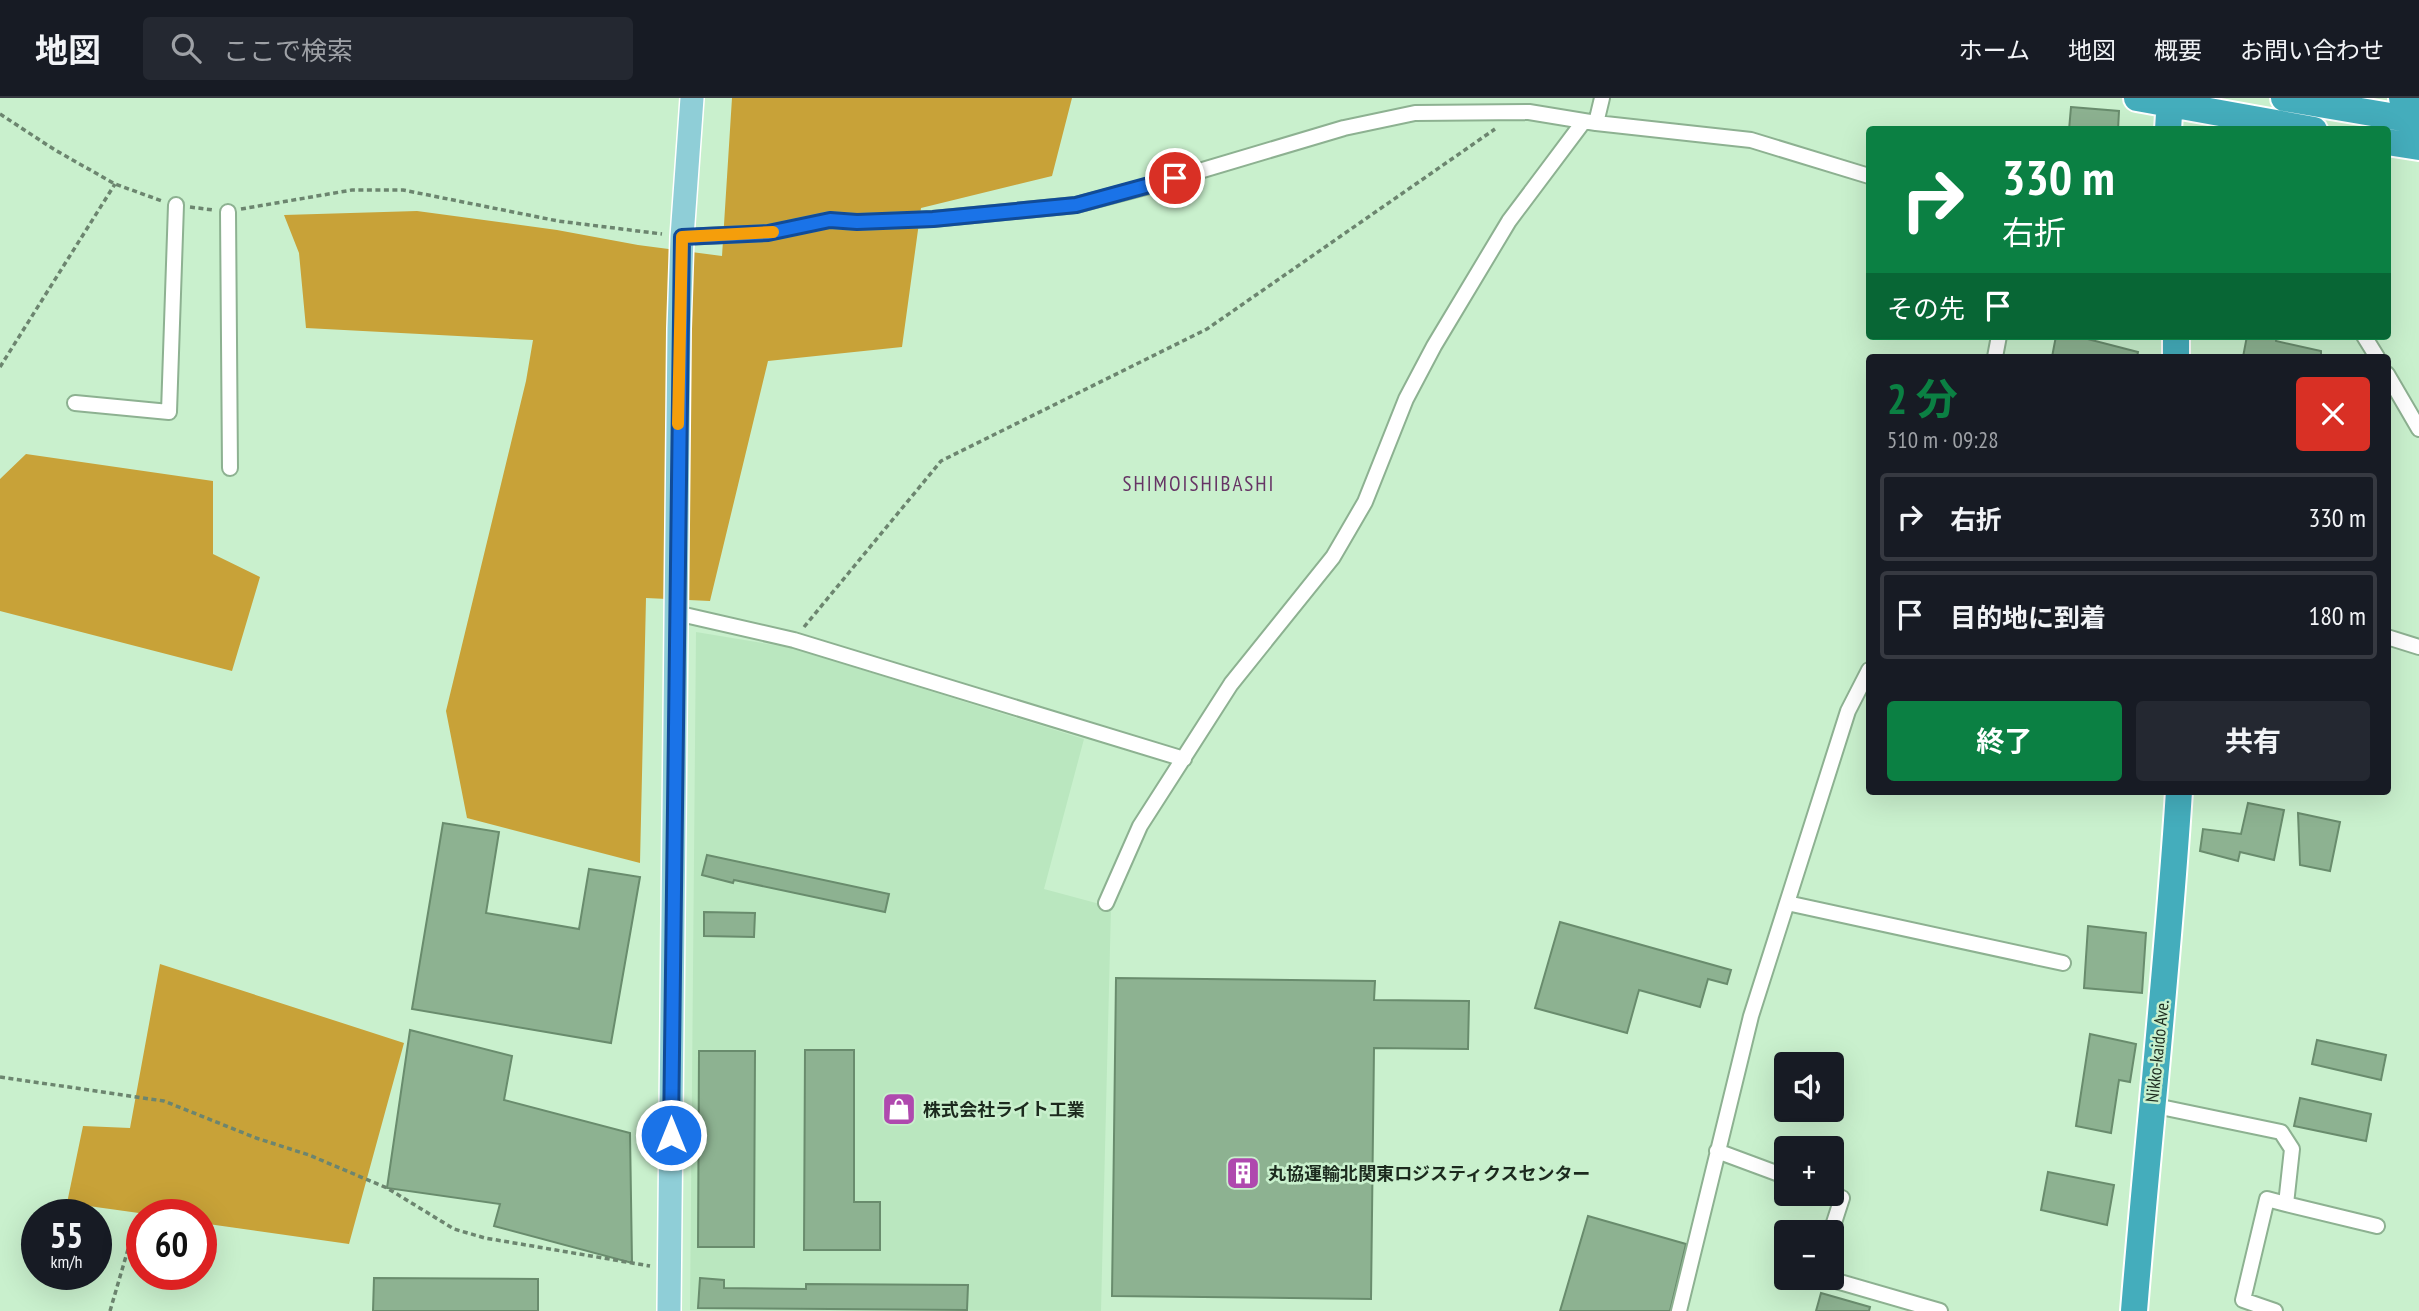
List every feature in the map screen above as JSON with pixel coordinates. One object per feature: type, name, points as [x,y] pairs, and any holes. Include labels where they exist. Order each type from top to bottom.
[{"type":"highway","points":[[2137,98],[2169,110],[2285,126]]},
{"type":"highway","points":[[2284,98],[2419,121]]},
{"type":"highway","points":[[2402,98],[2419,101]]},
{"type":"highway","name":"Nikko-kaido Ave.","points":[[2134,1311],[2151,1105],[2171,915],[2179,795]]},
{"type":"main road","points":[[669,1311],[682,237],[692,98]]},
{"type":"street","points":[[1106,903],[1140,826],[1231,684],[1333,558],[1365,502],[1406,399],[1434,346],[1509,221],[1590,122],[1602,98]]},
{"type":"street","points":[[682,237],[768,233],[830,220],[857,222],[933,219],[1076,205],[1344,128],[1415,113],[1519,112],[1751,140],[1866,175]]},
{"type":"street","points":[[75,403],[169,412],[176,205]]},
{"type":"street","points":[[228,212],[230,468]]},
{"type":"street","points":[[2391,381],[2419,429]]},
{"type":"street","points":[[676,613],[794,640],[1184,759]]},
{"type":"street","points":[[2391,639],[2419,647]]},
{"type":"street","points":[[1679,1311],[1751,1016],[1848,711],[1866,679]]},
{"type":"street","points":[[1787,903],[2063,963]]},
{"type":"street","points":[[2151,1105],[2281,1132],[2292,1149],[2286,1204]]},
{"type":"street","points":[[1717,1151],[1774,1172]]},
{"type":"street","points":[[2275,1311],[2243,1300],[2267,1199],[2377,1226]]},
{"type":"street","points":[[1844,1283],[1940,1311]]},
{"type":"path","points":[[794,640],[942,461],[1207,330],[1519,112]]},
{"type":"path","points":[[0,114],[55,150],[115,184],[176,205],[228,212],[352,190],[403,190],[558,221],[682,237]]},
{"type":"path","points":[[0,367],[115,184]]},
{"type":"path","points":[[0,1077],[164,1101],[256,1138],[309,1155],[387,1188],[454,1229],[485,1238],[670,1269]]},
{"type":"path","points":[[110,1311],[126,1256]]},
{"type":"shaded area","points":[[732,98],[1072,98],[1052,176],[921,208],[902,347],[768,361],[710,601],[646,598],[640,863],[467,818],[446,711],[526,381],[533,340],[306,328],[299,253],[284,215],[417,211],[722,256]]},
{"type":"shaded area","points":[[26,454],[213,481],[213,554],[260,577],[232,671],[0,611],[0,479]]},
{"type":"shaded area","name":"株式会社ライト工業","points":[[696,632],[792,648],[1084,739],[1044,889],[1111,907],[1101,1311],[690,1310]]},
{"type":"shaded area","points":[[160,964],[404,1043],[349,1244],[217,1225],[217,1199],[126,1199],[126,1211],[112,1209],[112,1199],[68,1199],[83,1126],[130,1128]]},
{"type":"building","points":[[2071,107],[2119,111],[2118,126],[2069,126]]},
{"type":"building","points":[[2055,340],[2092,340],[2138,352],[2138,354],[2053,354]]},
{"type":"building","points":[[2246,340],[2276,340],[2321,351],[2321,354],[2244,354]]},
{"type":"building","points":[[2248,803],[2284,810],[2274,860],[2240,852],[2238,861],[2200,851],[2203,829],[2241,834]]},
{"type":"building","points":[[2298,813],[2340,822],[2330,871],[2300,865]]},
{"type":"building","points":[[443,823],[499,832],[486,913],[579,929],[589,869],[640,877],[611,1043],[412,1009]]},
{"type":"building","points":[[707,855],[889,894],[885,912],[702,875]]},
{"type":"building","points":[[704,912],[755,913],[754,937],[704,936]]},
{"type":"building","points":[[1560,922],[1731,970],[1727,984],[1708,979],[1700,1007],[1639,990],[1627,1033],[1535,1008]]},
{"type":"building","points":[[2088,926],[2146,933],[2142,993],[2084,988]]},
{"type":"building","name":"丸協運輸北関東ロジスティクスセンター","points":[[1116,978],[1375,981],[1374,1000],[1469,1001],[1468,1049],[1374,1048],[1371,1299],[1112,1296]]},
{"type":"building","points":[[410,1030],[512,1056],[504,1100],[630,1133],[632,1263],[494,1226],[500,1204],[387,1188]]},
{"type":"building","points":[[2090,1034],[2136,1044],[2130,1082],[2119,1080],[2111,1133],[2076,1126]]},
{"type":"building","points":[[2317,1040],[2386,1055],[2381,1080],[2312,1064]]},
{"type":"building","points":[[805,1050],[854,1050],[854,1202],[880,1202],[880,1250],[804,1250]]},
{"type":"building","points":[[699,1051],[755,1051],[754,1247],[698,1247]]},
{"type":"building","points":[[2300,1098],[2371,1114],[2366,1141],[2294,1126]]},
{"type":"building","points":[[2048,1172],[2114,1185],[2107,1225],[2041,1210]]},
{"type":"building","points":[[1588,1216],[1686,1244],[1670,1311],[1560,1311]]},
{"type":"building","points":[[374,1278],[538,1279],[538,1311],[373,1311]]},
{"type":"building","points":[[700,1278],[724,1280],[724,1288],[806,1289],[806,1284],[968,1285],[967,1310],[698,1308]]},
{"type":"building","points":[[1821,1293],[1870,1307],[1869,1311],[1816,1311]]},
{"type":"slow traffic","points":[[678,424],[682,237],[773,232]]},
{"type":"place","name":"株式会社ライト工業","points":[[899,1109]]},
{"type":"place","name":"丸協運輸北関東ロジスティクスセンター","points":[[1243,1173]]},
{"type":"district","name":"SHIMOISHIBASHI","points":[[1199,483]]},
{"type":"route","points":[[671,1135],[682,237],[768,233],[830,220],[857,222],[933,219],[1076,205],[1175,178]]}]
